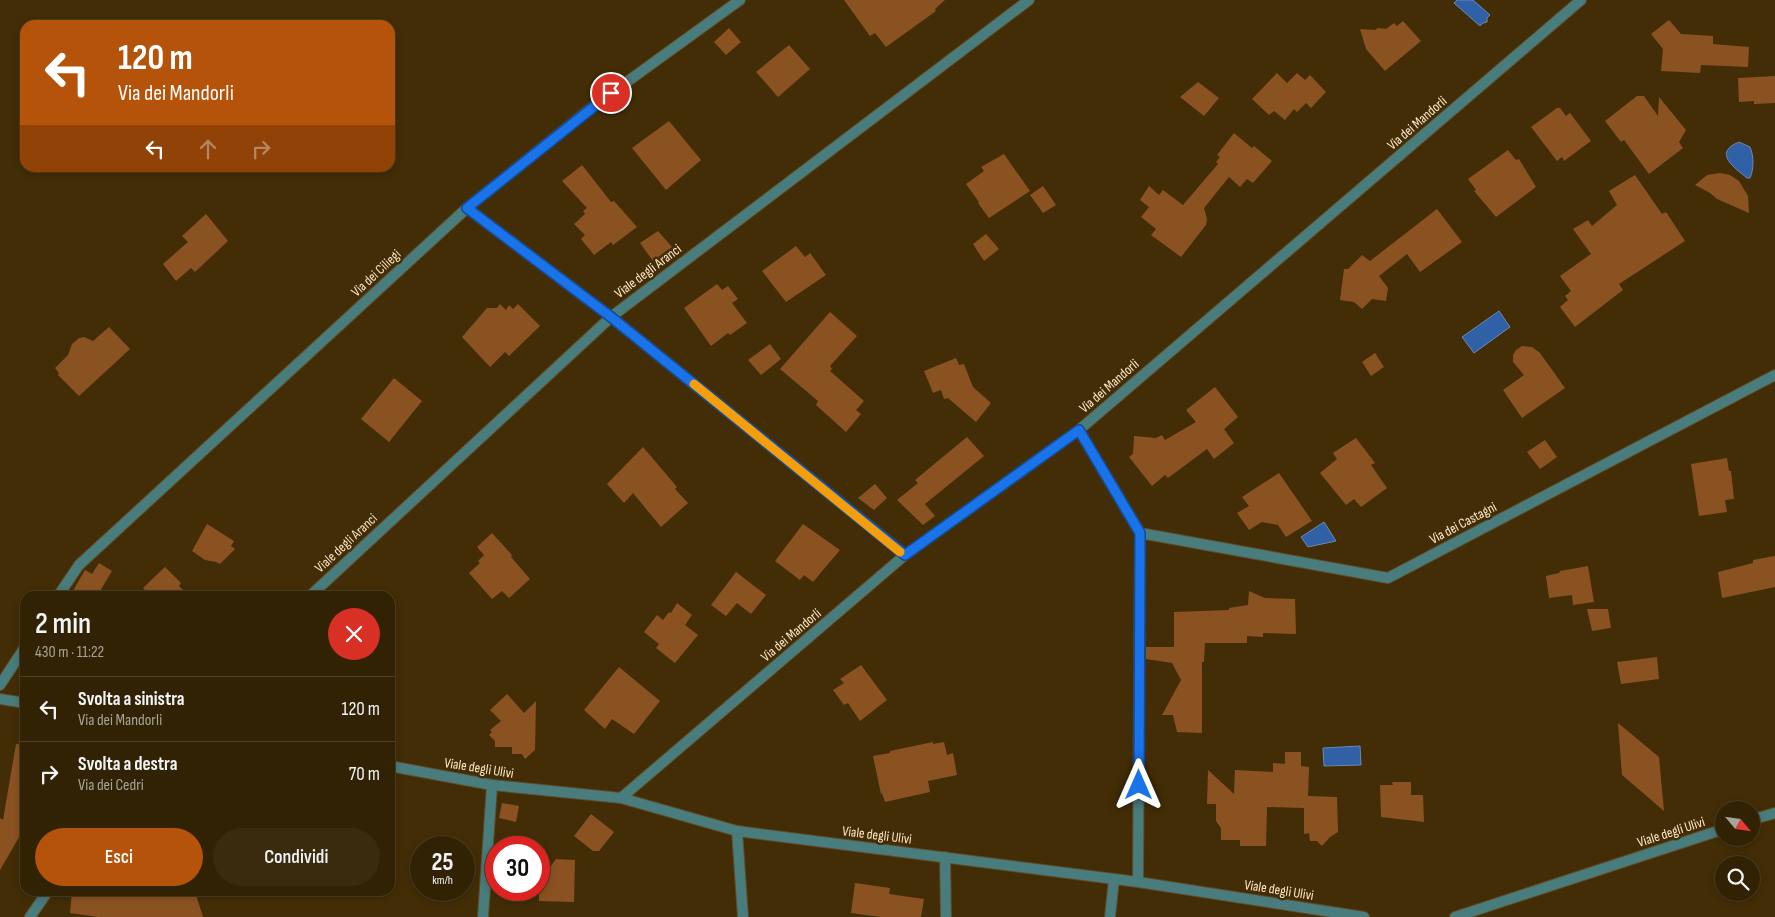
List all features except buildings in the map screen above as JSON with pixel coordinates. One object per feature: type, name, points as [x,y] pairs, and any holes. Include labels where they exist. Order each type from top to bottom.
[{"type":"street","name":"Via dei Ciliegi","points":[[61,591],[79,565],[467,208],[595,105],[740,0]]},
{"type":"street","name":"Viale degli Aranci","points":[[315,591],[611,317],[1029,0]]},
{"type":"street","name":"Via dei Mandorli","points":[[621,798],[905,555],[1079,430],[1581,0]]},
{"type":"street","points":[[467,208],[611,317],[905,555]]},
{"type":"street","name":"Via dei Castagni","points":[[1140,533],[1388,578],[1775,375]]},
{"type":"street","points":[[1079,430],[1140,533],[1138,882]]},
{"type":"street","points":[[0,685],[20,655]]},
{"type":"street","points":[[0,699],[20,701]]},
{"type":"street","name":"Viale degli Ulivi","points":[[395,767],[492,785],[621,798],[737,831],[1138,882],[1364,917]]},
{"type":"street","points":[[483,917],[492,785]]},
{"type":"street","points":[[1760,817],[1775,813]]},
{"type":"street","points":[[737,831],[743,917]]},
{"type":"street","name":"Viale degli Ulivi","points":[[1455,917],[1715,832]]},
{"type":"street","points":[[946,857],[946,917]]},
{"type":"street","points":[[1110,917],[1114,879]]},
{"type":"street","points":[[30,917],[45,896]]},
{"type":"water","points":[[1457,0],[1473,0],[1490,15],[1487,18],[1487,22],[1480,26],[1454,3]]},
{"type":"water","points":[[1739,142],[1750,147],[1753,167],[1750,178],[1747,178],[1728,160],[1727,151],[1731,146]]},
{"type":"water","points":[[1499,311],[1510,327],[1474,353],[1462,337]]},
{"type":"water","points":[[1324,522],[1336,541],[1308,547],[1301,537]]},
{"type":"water","points":[[1360,746],[1361,765],[1324,766],[1323,748]]},
{"type":"slow traffic","points":[[694,384],[900,552]]},
{"type":"route","points":[[611,93],[467,208],[611,317],[905,555],[1079,430],[1140,533],[1139,785]]}]
